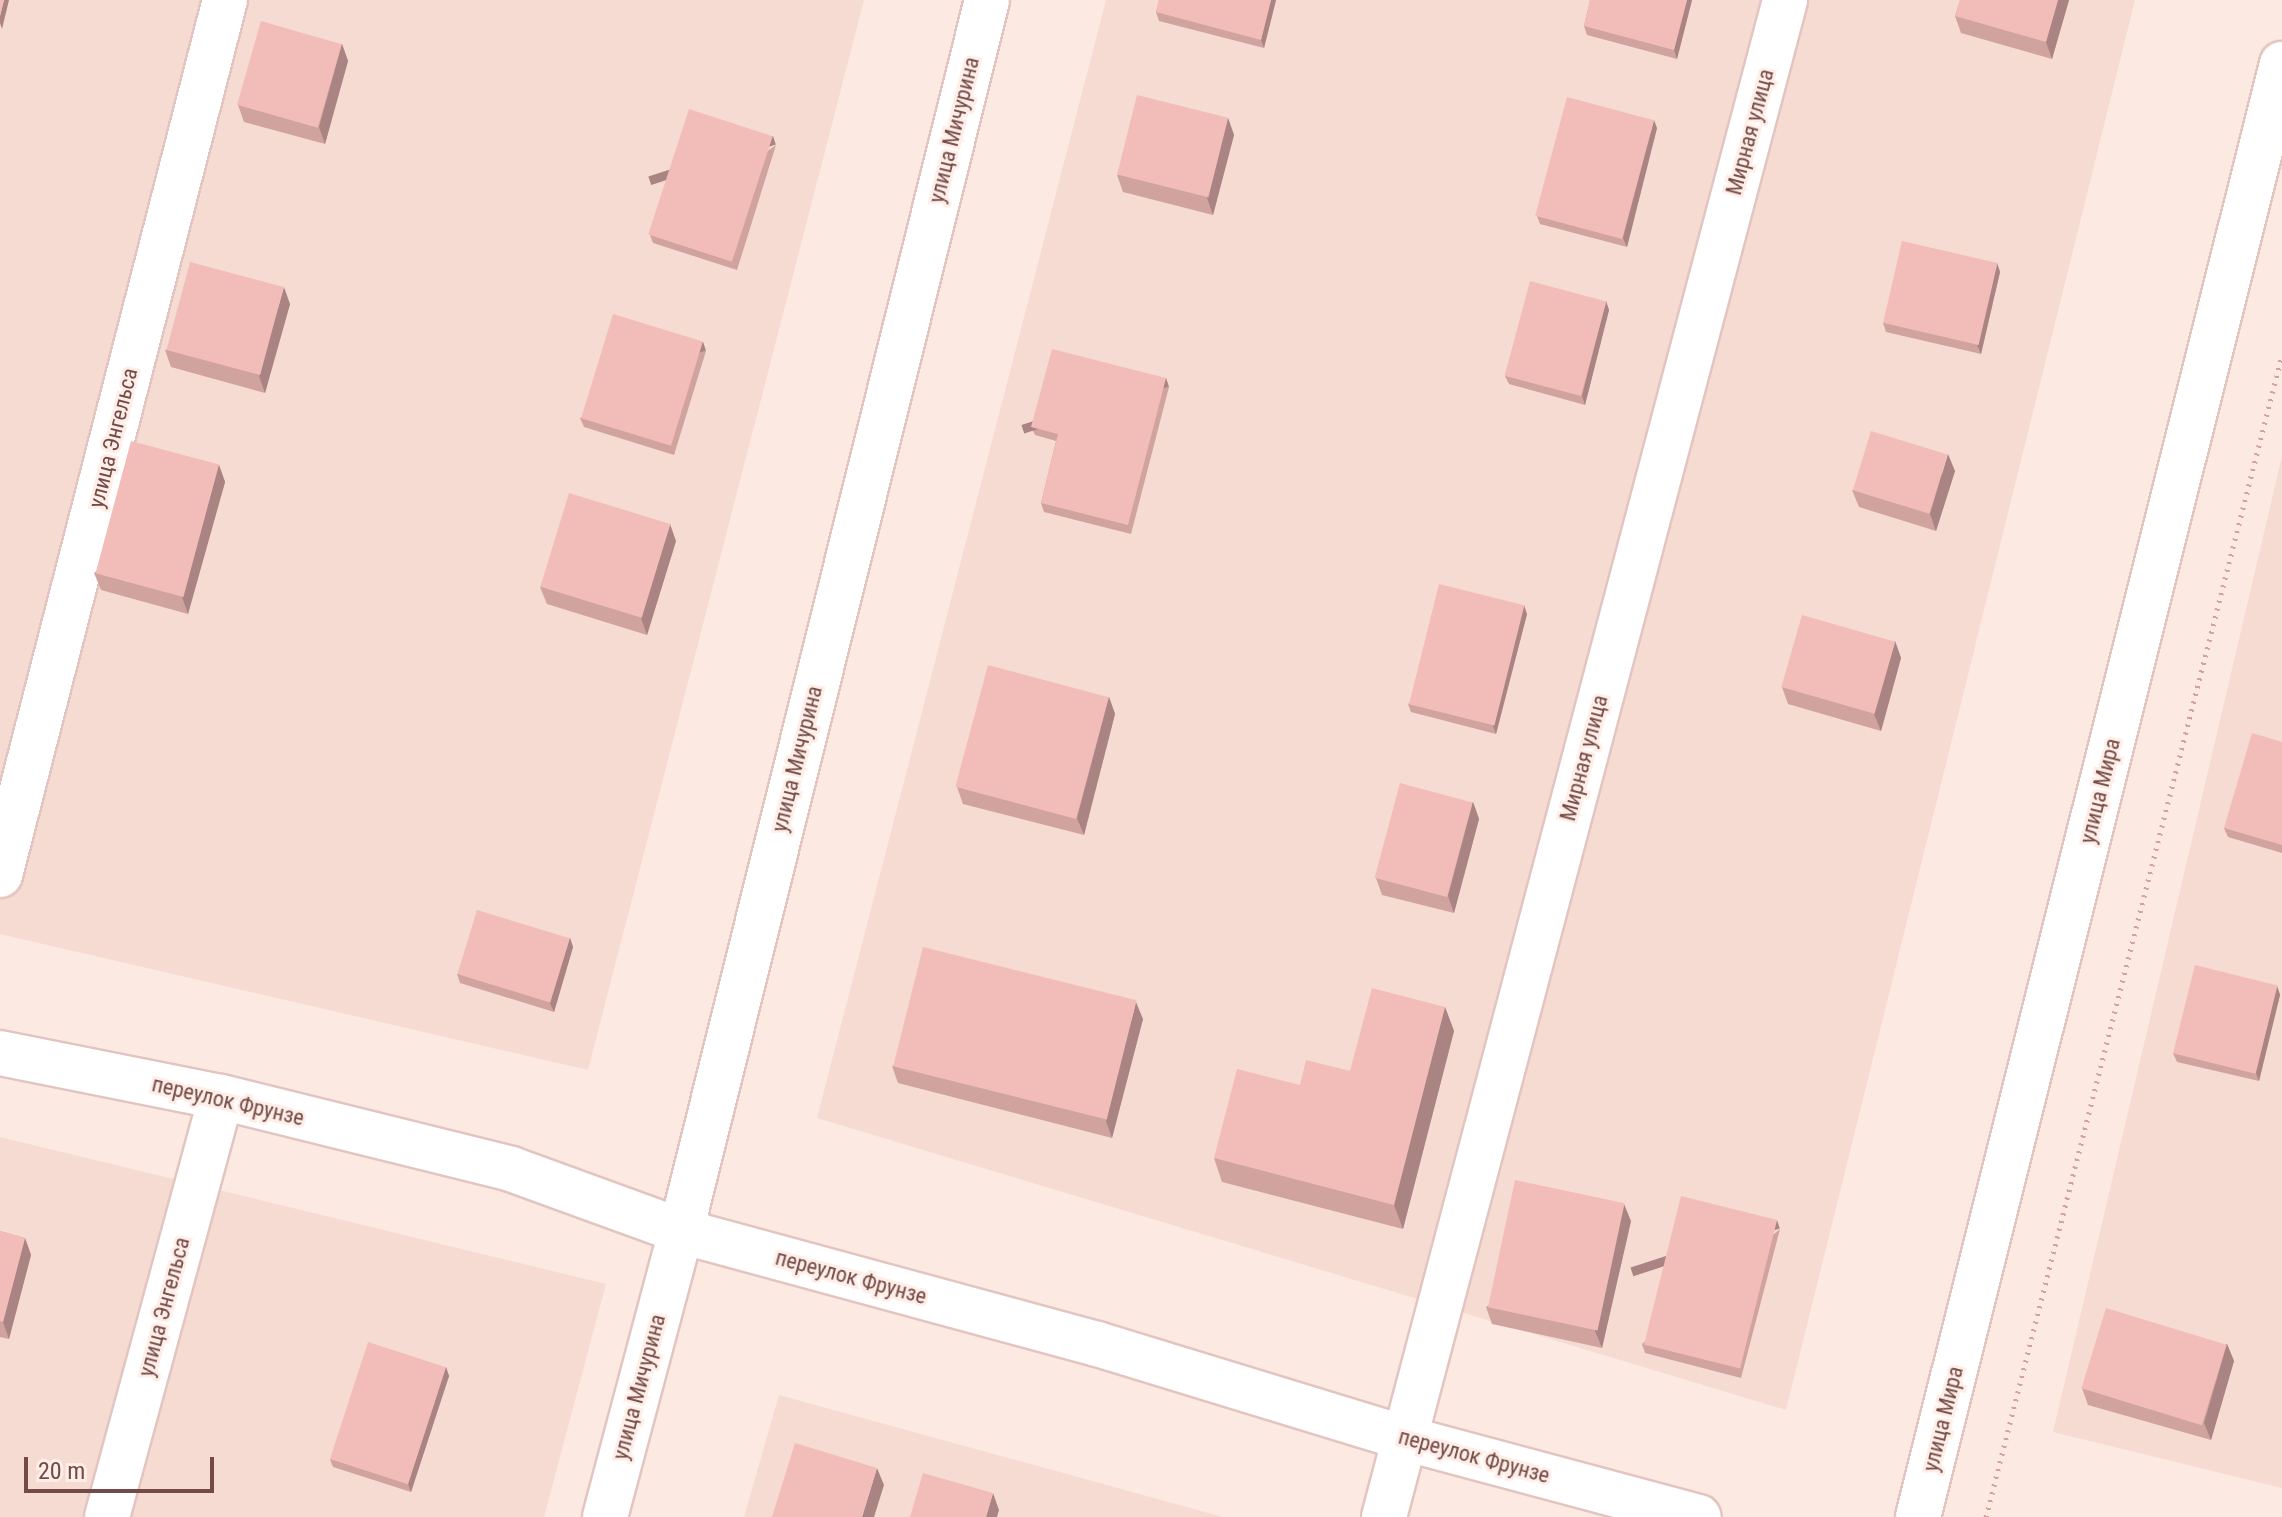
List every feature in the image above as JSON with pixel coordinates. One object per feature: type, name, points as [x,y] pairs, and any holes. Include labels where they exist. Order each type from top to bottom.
[{"type":"street","name":"улица Энгельса","points":[[0,875],[225,0]]},
{"type":"street","name":"улица Мичурина","points":[[605,1517],[681,1231],[987,0]]},
{"type":"street","name":"Мирная улица","points":[[1384,1517],[1785,0]]},
{"type":"street","name":"улица Мира","points":[[1918,1517],[2282,64]]},
{"type":"street","name":"переулок Фрунзе","points":[[0,1053],[221,1097],[511,1169],[681,1231],[1097,1344],[1404,1438],[1699,1517]]},
{"type":"street","name":"улица Энгельса","points":[[107,1517],[221,1097]]},
{"type":"path","points":[[1986,1517],[2282,355]]},
{"type":"shaded area","points":[[0,0],[864,0],[588,1070],[0,934]]},
{"type":"shaded area","points":[[1106,0],[2135,0],[1786,1410],[817,1118]]},
{"type":"shaded area","points":[[2282,456],[2282,1488],[2053,1432]]},
{"type":"shaded area","points":[[0,1137],[606,1284],[544,1517],[0,1517]]},
{"type":"shaded area","points":[[779,1395],[1223,1517],[744,1517]]},
{"type":"building","points":[[1159,0],[1271,0],[1261,40],[1156,12]]},
{"type":"building","points":[[1590,0],[1687,0],[1674,50],[1584,26]]},
{"type":"building","points":[[1960,0],[2058,0],[2046,42],[1955,16]]},
{"type":"building","points":[[261,21],[342,44],[318,128],[237,105]]},
{"type":"building","points":[[1137,95],[1228,118],[1208,197],[1117,175]]},
{"type":"building","points":[[1567,97],[1654,120],[1622,239],[1535,216]]},
{"type":"building","points":[[689,109],[773,136],[732,262],[648,235]]},
{"type":"building","points":[[1902,241],[1997,263],[1979,345],[1883,323]]},
{"type":"building","points":[[190,262],[284,287],[260,375],[166,350]]},
{"type":"building","points":[[1530,281],[1606,301],[1581,396],[1505,376]]},
{"type":"building","points":[[613,314],[703,341],[671,446],[581,418]]},
{"type":"building","points":[[1052,349],[1166,378],[1128,525],[1041,503],[1058,434],[1031,427]]},
{"type":"building","points":[[1871,431],[1948,454],[1929,514],[1853,490]]},
{"type":"building","points":[[131,441],[219,465],[183,597],[96,573]]},
{"type":"building","points":[[569,493],[670,524],[642,618],[540,587]]},
{"type":"building","points":[[1439,584],[1524,605],[1494,726],[1409,704]]},
{"type":"building","points":[[1802,615],[1895,642],[1875,714],[1781,687]]},
{"type":"building","points":[[988,665],[1109,697],[1076,819],[955,787]]},
{"type":"building","points":[[2252,733],[2282,742],[2282,845],[2224,828]]},
{"type":"building","points":[[1400,783],[1472,802],[1447,897],[1375,878]]},
{"type":"building","points":[[477,910],[570,938],[550,1002],[457,974]]},
{"type":"building","points":[[923,947],[1136,1000],[1107,1120],[893,1066]]},
{"type":"building","points":[[2195,965],[2277,986],[2255,1074],[2173,1053]]},
{"type":"building","points":[[1372,988],[1445,1007],[1394,1205],[1214,1158],[1237,1069],[1300,1085],[1306,1060],[1350,1071]]},
{"type":"building","points":[[1515,1180],[1625,1203],[1598,1330],[1488,1307]]},
{"type":"building","points":[[1681,1196],[1777,1220],[1740,1368],[1644,1344]]},
{"type":"building","points":[[0,1231],[25,1238],[3,1322],[0,1321]]},
{"type":"building","points":[[2106,1308],[2226,1345],[2202,1425],[2081,1388]]},
{"type":"building","points":[[368,1342],[446,1367],[408,1484],[330,1459]]},
{"type":"building","points":[[795,1443],[877,1468],[862,1517],[772,1517]]},
{"type":"building","points":[[923,1473],[993,1493],[986,1517],[910,1517]]}]
